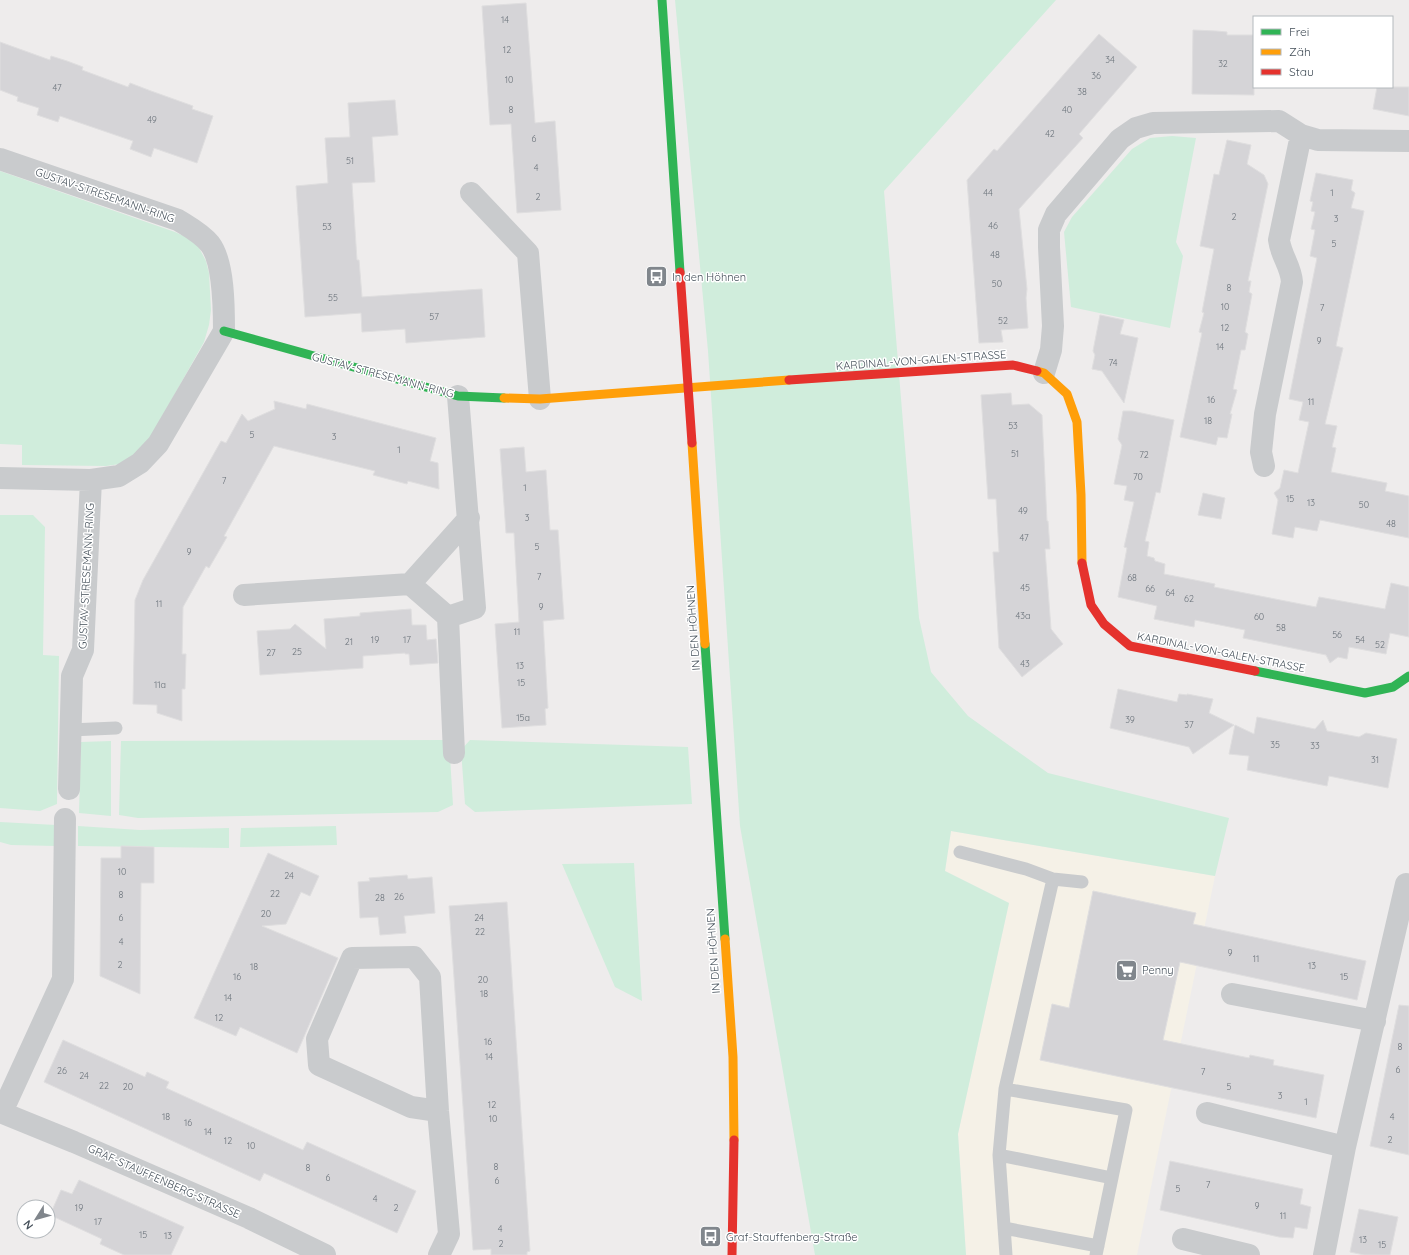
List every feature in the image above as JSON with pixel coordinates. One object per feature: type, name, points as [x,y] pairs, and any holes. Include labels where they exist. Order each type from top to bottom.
[{"type":"street","name":"IN DEN HÖHNEN","points":[[662,0],[733,1057],[735,1177],[732,1255]]},
{"type":"street","points":[[1044,373],[1051,350],[1053,326],[1049,230],[1056,214],[1120,139],[1136,128],[1154,123],[1279,121],[1301,134],[1318,140],[1409,141]]},
{"type":"street","points":[[1264,466],[1261,452],[1265,414],[1292,282],[1291,271],[1280,252],[1279,240],[1301,134]]},
{"type":"street","name":"GUSTAV-STRESEMANN-RING","points":[[0,159],[178,220],[196,231],[210,244],[218,258],[224,315],[224,331],[458,396],[540,399],[689,386]]},
{"type":"street","points":[[471,193],[528,253],[540,399]]},
{"type":"street","points":[[0,478],[91,480],[119,476],[140,463],[158,444],[224,331]]},
{"type":"street","name":"KARDINAL-VON-GALEN-STRASSE","points":[[689,386],[1013,365],[1044,373],[1067,394],[1077,422],[1081,495],[1081,559],[1091,605],[1104,624],[1130,646],[1365,693],[1393,686],[1409,676]]},
{"type":"street","points":[[448,618],[475,608],[469,518],[458,396]]},
{"type":"street","name":"GUSTAV-STRESEMANN-RING","points":[[68,789],[72,676],[83,650],[91,480]]},
{"type":"street","points":[[244,595],[410,584],[469,518]]},
{"type":"street","points":[[410,584],[448,618],[454,752]]},
{"type":"street","points":[[1,1112],[63,979],[65,819]]},
{"type":"street","points":[[1324,1255],[1345,1146],[1406,884]]},
{"type":"street","points":[[438,1111],[411,1107],[319,1065],[317,1039],[352,958],[414,957],[430,976],[438,1111],[449,1234],[439,1255]]},
{"type":"street","points":[[1232,994],[1375,1021]]},
{"type":"street","name":"GRAF-STAUFFENBERG-STRASSE","points":[[1,1112],[249,1218],[325,1255]]},
{"type":"street","points":[[1207,1113],[1345,1146]]},
{"type":"street","points":[[1182,1239],[1249,1255]]},
{"type":"lane","points":[[70,730],[116,728]]},
{"type":"lane","points":[[960,852],[1026,869],[1053,879],[1082,882]]},
{"type":"lane","points":[[1006,1255],[999,1155],[1005,1089],[1053,879]]},
{"type":"lane","points":[[1004,1228],[1097,1250],[1126,1110],[1005,1089]]},
{"type":"lane","points":[[999,1155],[1112,1178]]},
{"type":"shaded area","points":[[951,831],[1215,876],[1137,1255],[966,1255],[958,1134],[1009,903],[945,871]]},
{"type":"green space","points":[[675,0],[1056,0],[884,191],[919,618],[931,672],[968,716],[1048,773],[1229,818],[1215,876],[951,831],[945,871],[1009,903],[958,1134],[966,1255],[815,1255],[740,826],[708,351]]},
{"type":"green space","points":[[1172,136],[1196,138],[1176,242],[1183,256],[1170,328],[1071,307],[1064,232],[1072,217],[1132,149],[1150,138]]},
{"type":"green space","points":[[0,171],[175,232],[188,238],[198,246],[206,261],[209,273],[211,310],[209,325],[204,342],[144,449],[120,464],[106,466],[22,465],[22,445],[0,444]]},
{"type":"green space","points":[[0,515],[33,515],[45,527],[43,655],[59,656],[57,804],[40,811],[0,808]]},
{"type":"green space","points":[[449,740],[453,805],[438,812],[138,818],[119,815],[121,741]]},
{"type":"green space","points":[[470,740],[688,747],[692,804],[475,812],[465,804],[461,750]]},
{"type":"green space","points":[[111,741],[111,816],[79,813],[81,742]]},
{"type":"green space","points":[[0,822],[56,825],[56,846],[11,845],[0,842]]},
{"type":"green space","points":[[78,826],[140,830],[229,828],[229,848],[78,846]]},
{"type":"green space","points":[[336,826],[337,845],[240,847],[241,828]]},
{"type":"green space","points":[[634,863],[642,1001],[615,987],[562,864]]},
{"type":"building","points":[[526,3],[535,123],[555,121],[561,210],[517,213],[511,124],[490,125],[482,6]]},
{"type":"building","points":[[1193,30],[1227,32],[1227,35],[1253,35],[1254,95],[1192,94]]},
{"type":"building","points":[[1099,34],[1137,67],[1079,134],[1083,138],[1019,209],[1027,289],[1026,298],[1028,328],[1001,330],[1003,342],[979,343],[967,180],[994,149],[997,151]]},
{"type":"building","points":[[0,42],[50,60],[51,56],[67,61],[83,67],[82,70],[128,87],[130,83],[193,106],[192,109],[213,116],[197,163],[154,148],[151,157],[130,149],[133,141],[60,116],[58,122],[37,115],[39,108],[17,101],[18,97],[0,90]]},
{"type":"building","points":[[1409,87],[1409,116],[1373,109],[1377,88]]},
{"type":"building","points":[[395,100],[398,135],[372,137],[375,182],[352,183],[357,260],[359,260],[362,297],[482,289],[485,337],[406,343],[405,329],[362,332],[361,313],[305,317],[296,186],[328,183],[325,138],[350,137],[348,103]]},
{"type":"building","points":[[1227,140],[1251,145],[1247,164],[1264,175],[1268,184],[1248,281],[1251,281],[1249,292],[1252,294],[1245,332],[1248,334],[1245,350],[1241,350],[1233,389],[1237,390],[1230,414],[1232,414],[1227,438],[1218,437],[1216,445],[1180,437],[1202,333],[1199,332],[1204,313],[1202,312],[1214,249],[1200,246],[1214,174],[1219,175]]},
{"type":"building","points":[[1316,173],[1353,180],[1351,190],[1355,193],[1351,208],[1364,211],[1336,346],[1343,348],[1325,424],[1337,426],[1332,447],[1336,448],[1331,472],[1387,483],[1385,491],[1409,496],[1409,538],[1320,520],[1317,531],[1295,527],[1293,538],[1272,534],[1278,500],[1274,493],[1280,488],[1284,470],[1298,473],[1309,422],[1299,420],[1303,402],[1289,399],[1317,258],[1310,256],[1315,230],[1311,229],[1315,212],[1311,211],[1313,202],[1310,201]]},
{"type":"building","points":[[1100,315],[1124,320],[1120,334],[1138,338],[1124,403],[1102,371],[1092,369],[1095,355],[1093,351]]},
{"type":"building","points":[[1011,393],[1012,405],[1029,404],[1042,415],[1047,521],[1050,549],[1045,549],[1051,629],[1063,644],[1022,677],[999,648],[993,552],[999,552],[996,499],[988,499],[981,395]]},
{"type":"building","points":[[274,401],[306,409],[307,404],[436,438],[430,461],[438,463],[439,489],[408,481],[407,484],[373,475],[375,471],[274,446],[224,536],[227,537],[209,568],[206,566],[183,607],[182,654],[186,654],[185,689],[182,689],[182,721],[157,713],[157,705],[133,704],[135,600],[143,580],[221,441],[226,443],[242,414],[248,421],[275,409]]},
{"type":"building","points":[[1123,411],[1132,411],[1174,420],[1160,493],[1156,492],[1145,541],[1149,542],[1147,556],[1154,558],[1155,561],[1165,564],[1164,574],[1215,584],[1214,587],[1316,607],[1319,597],[1385,609],[1391,583],[1409,587],[1409,637],[1390,633],[1386,654],[1349,647],[1347,659],[1338,657],[1330,663],[1326,655],[1243,638],[1245,630],[1195,620],[1194,627],[1154,619],[1157,606],[1118,597],[1127,548],[1124,547],[1134,502],[1124,500],[1127,486],[1114,484],[1122,445],[1118,439]]},
{"type":"building","points":[[524,447],[526,472],[546,470],[550,530],[558,530],[564,619],[543,621],[548,708],[545,709],[546,725],[502,728],[495,624],[519,622],[514,533],[506,533],[500,449]]},
{"type":"building","points":[[1203,493],[1225,498],[1221,519],[1198,515]]},
{"type":"building","points":[[411,609],[412,625],[426,625],[427,640],[436,639],[438,663],[410,665],[409,654],[405,653],[363,656],[363,668],[260,675],[257,631],[290,629],[295,624],[326,649],[324,619],[360,616],[360,613]]},
{"type":"building","points":[[1118,689],[1177,702],[1179,694],[1213,699],[1209,713],[1234,725],[1193,754],[1189,747],[1110,728]]},
{"type":"building","points":[[1257,717],[1315,729],[1323,720],[1327,731],[1359,737],[1366,733],[1397,739],[1388,788],[1329,776],[1327,786],[1247,770],[1249,756],[1229,754],[1235,725],[1254,734]]},
{"type":"building","points":[[121,846],[154,847],[154,883],[141,883],[140,994],[100,976],[101,858],[121,858]]},
{"type":"building","points":[[268,853],[319,876],[310,896],[301,892],[286,924],[262,926],[338,958],[297,1053],[240,1027],[236,1036],[194,1018]]},
{"type":"building","points":[[407,875],[408,879],[432,877],[435,913],[404,916],[406,933],[380,935],[378,917],[360,918],[358,882],[370,881],[369,878]]},
{"type":"building","points":[[1093,891],[1196,913],[1193,924],[1366,961],[1357,1000],[1180,962],[1163,1040],[1249,1058],[1250,1055],[1274,1060],[1273,1065],[1324,1075],[1316,1118],[1040,1060],[1052,1004],[1069,1008]]},
{"type":"building","points":[[507,902],[530,1251],[527,1252],[527,1255],[491,1255],[491,1249],[473,1250],[449,906]]},
{"type":"building","points":[[1399,1005],[1409,1006],[1409,1155],[1370,1146]]},
{"type":"building","points":[[63,1040],[145,1077],[147,1072],[169,1082],[166,1088],[303,1150],[307,1142],[416,1191],[397,1233],[264,1173],[260,1181],[44,1082]]},
{"type":"building","points":[[1170,1161],[1303,1189],[1300,1204],[1311,1207],[1307,1229],[1295,1227],[1293,1238],[1279,1237],[1160,1210]]},
{"type":"building","points":[[79,1180],[184,1227],[171,1255],[124,1255],[100,1244],[102,1239],[56,1218],[56,1201],[61,1190],[72,1194]]},
{"type":"building","points":[[1359,1209],[1398,1217],[1390,1255],[1364,1255],[1350,1252]]},
{"type":"traffic: fast","points":[[662,0],[680,272]]},
{"type":"traffic: fast","points":[[224,331],[458,396],[504,398]]},
{"type":"traffic: fast","points":[[705,644],[725,939]]},
{"type":"traffic: fast","points":[[1255,671],[1365,693],[1393,687],[1409,676]]},
{"type":"traffic: slow","points":[[1037,371],[1044,373],[1067,394],[1077,422],[1081,495],[1082,563]]},
{"type":"traffic: slow","points":[[504,398],[540,399],[789,380]]},
{"type":"traffic: slow","points":[[692,443],[705,644]]},
{"type":"traffic: slow","points":[[725,939],[733,1057],[734,1140]]},
{"type":"traffic: jam","points":[[680,272],[692,443]]},
{"type":"traffic: jam","points":[[789,380],[1013,365],[1037,371]]},
{"type":"traffic: jam","points":[[1082,563],[1091,605],[1104,624],[1130,646],[1255,671]]},
{"type":"traffic: jam","points":[[732,1255],[734,1140]]},
{"type":"place","name":"In den Höhnen","points":[[656,277]]},
{"type":"place","name":"Penny","points":[[1127,970]]},
{"type":"place","name":"Graf-Stauffenberg-Straße","points":[[710,1237]]}]
